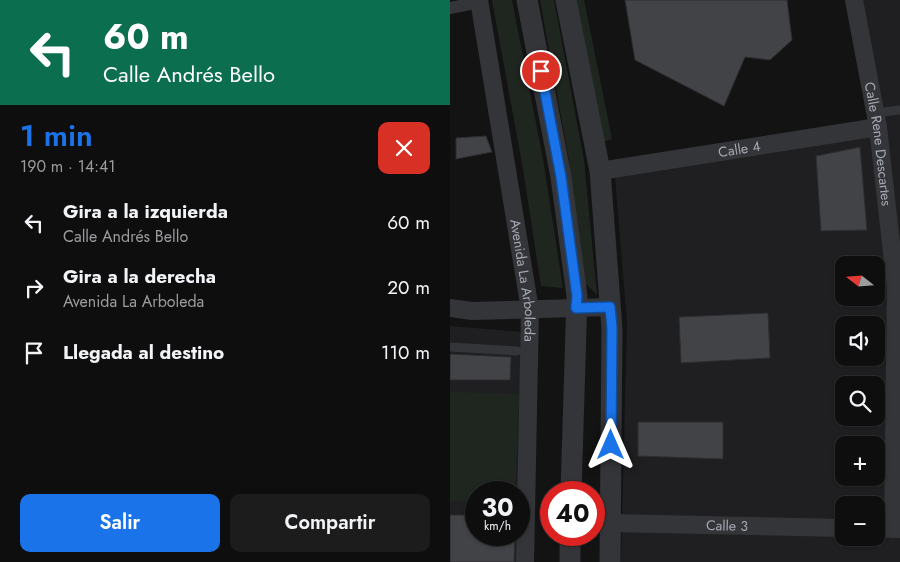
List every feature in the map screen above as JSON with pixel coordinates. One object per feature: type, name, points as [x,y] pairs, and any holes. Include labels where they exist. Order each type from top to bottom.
[{"type":"street","points":[[527,0],[561,177],[577,296],[571,481]]},
{"type":"street","points":[[566,0],[600,171],[612,328],[610,562]]},
{"type":"street","name":"Calle Rene Descartes","points":[[854,0],[876,120],[896,288],[890,529]]},
{"type":"street","points":[[450,8],[480,1]]},
{"type":"street","name":"Avenida La Arboleda","points":[[480,1],[530,310],[525,562]]},
{"type":"street","name":"Calle 4","points":[[600,171],[876,120]]},
{"type":"street","points":[[450,308],[472,311],[610,307]]},
{"type":"street","name":"Calle 3","points":[[611,523],[835,528]]},
{"type":"street","points":[[570,546],[570,562]]},
{"type":"lane","points":[[876,120],[900,110]]},
{"type":"lane","points":[[450,347],[517,351]]},
{"type":"shaded area","points":[[492,0],[512,0],[543,159],[563,288],[541,286],[523,169]]},
{"type":"shaded area","points":[[540,0],[554,0],[584,160],[597,295],[583,281],[569,160]]},
{"type":"shaded area","points":[[573,0],[584,0],[612,139],[601,143]]},
{"type":"shaded area","points":[[861,0],[900,0],[900,562],[621,562],[627,323],[615,176],[885,127]]},
{"type":"shaded area","points":[[450,326],[522,332],[519,481],[465,481],[465,546],[518,546],[517,562],[450,562]]},
{"type":"shaded area","points":[[450,392],[519,394],[515,481],[465,481],[465,502],[450,501]]},
{"type":"building","points":[[625,0],[787,0],[792,40],[770,60],[745,57],[724,106],[635,60]]},
{"type":"building","points":[[486,136],[492,152],[456,159],[456,138]]},
{"type":"building","points":[[860,147],[867,230],[821,231],[816,156]]},
{"type":"building","points":[[768,313],[770,358],[681,363],[679,317]]},
{"type":"building","points":[[450,354],[511,357],[510,380],[450,380]]},
{"type":"building","points":[[638,422],[723,422],[723,459],[638,456]]},
{"type":"building","points":[[450,515],[465,515],[465,546],[515,546],[514,562],[450,562]]},
{"type":"route","points":[[541,71],[561,177],[577,296],[576,308],[610,307],[612,328],[611,445]]}]
